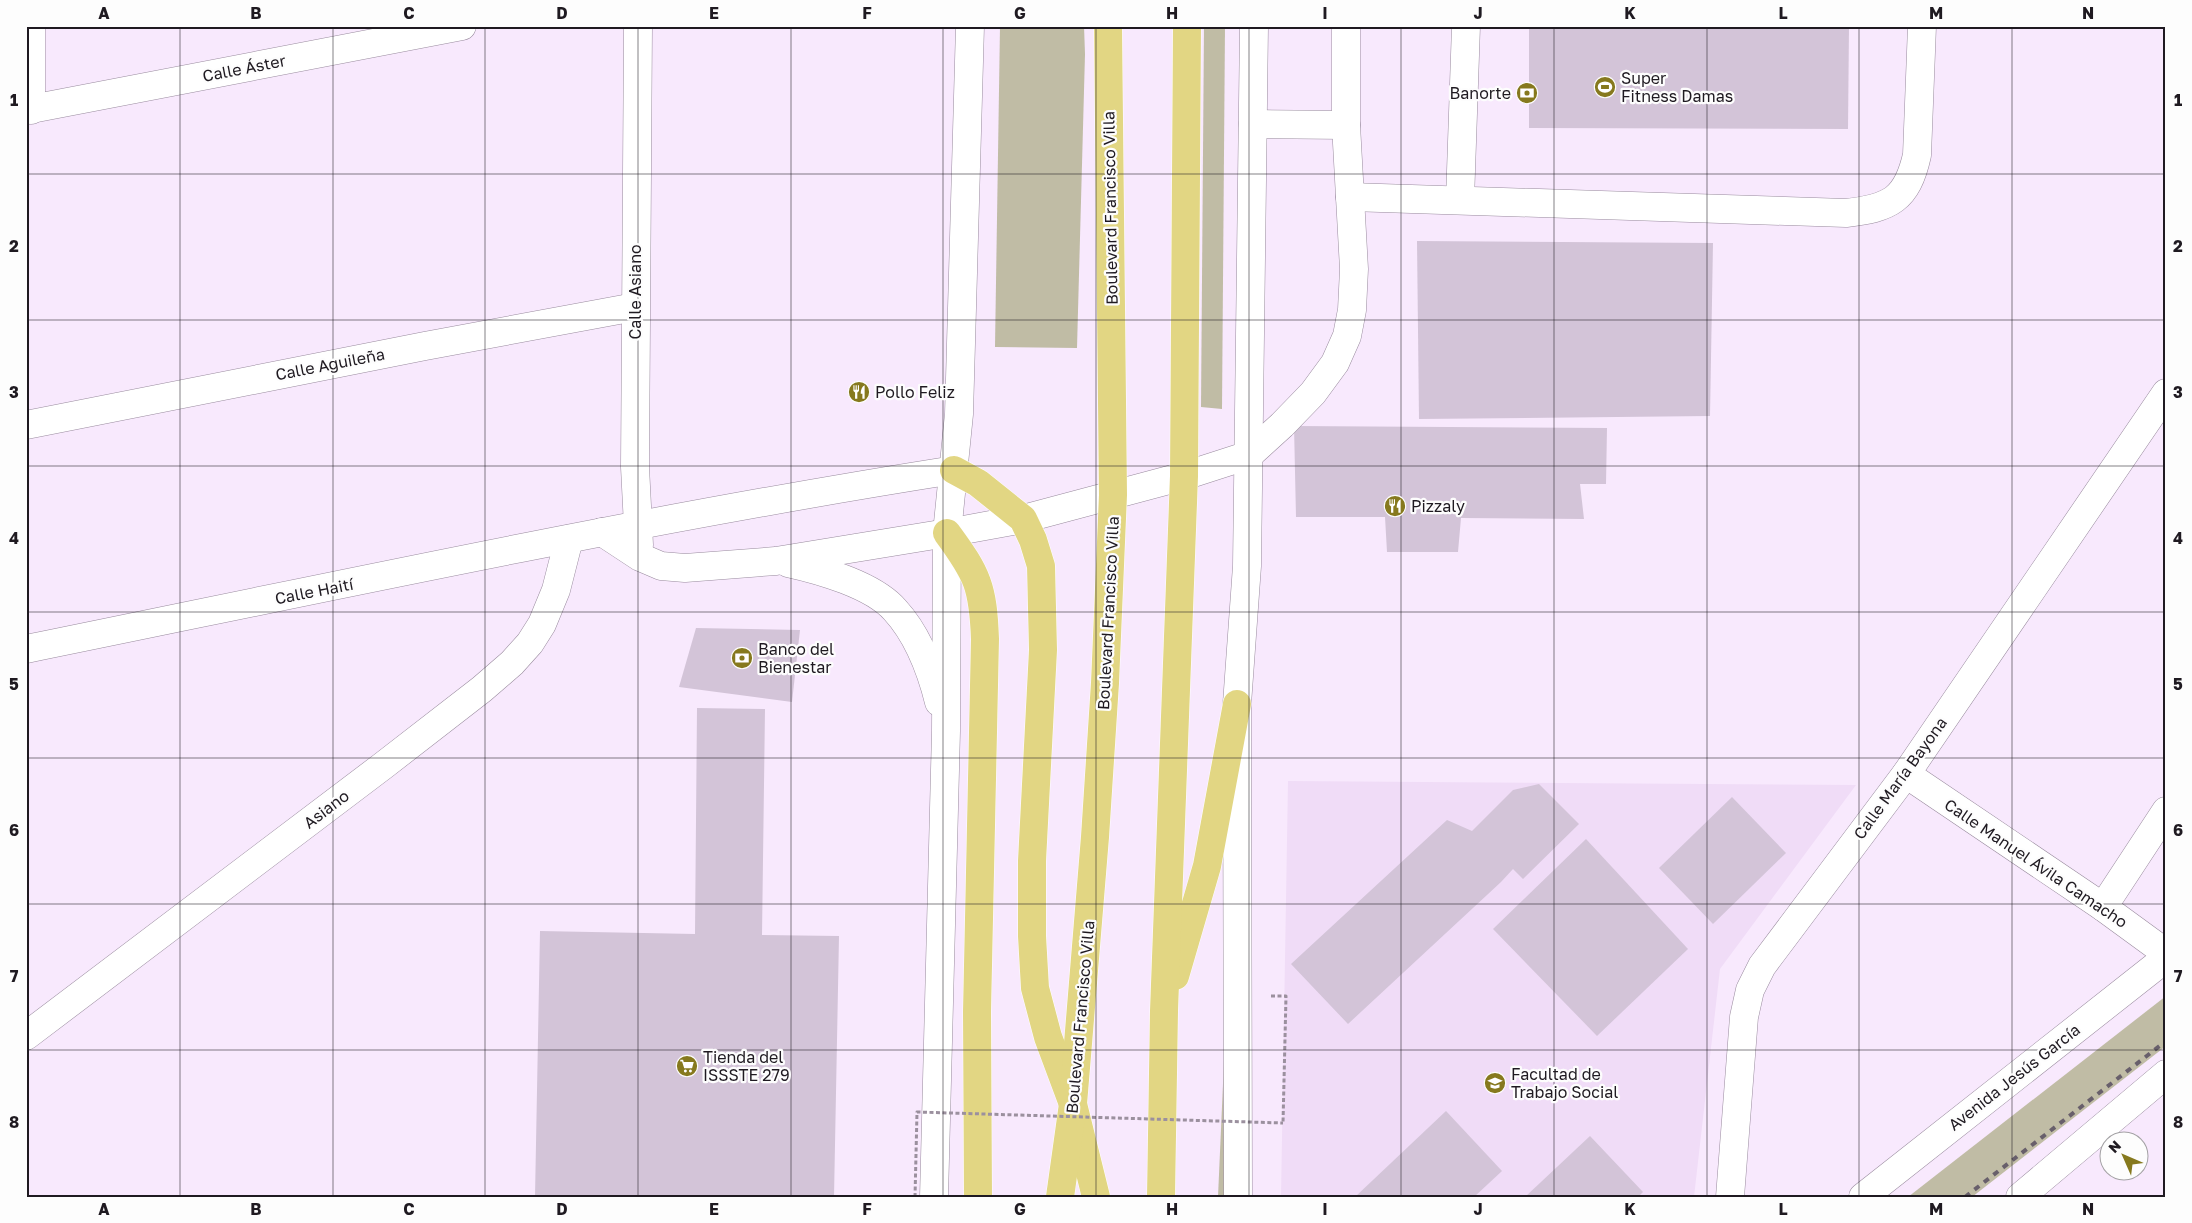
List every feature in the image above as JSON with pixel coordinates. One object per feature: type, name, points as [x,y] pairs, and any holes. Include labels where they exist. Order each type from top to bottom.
[{"type":"main road","name":"Boulevard Francisco Villa","points":[[1060,1197],[1073,1104],[1101,750],[1113,495],[1108,26]]},
{"type":"main road","points":[[1161,1197],[1164,1011],[1184,476],[1186,26]]},
{"type":"main road","points":[[954,470],[978,483],[1023,519],[1033,540],[1041,566],[1043,650],[1032,861],[1032,936],[1035,988],[1048,1037],[1073,1104],[1096,1197]]},
{"type":"main road","points":[[947,533],[970,564],[979,584],[985,624],[977,1012],[978,1197]]},
{"type":"main road","points":[[1164,1011],[1193,921],[1207,866],[1237,704]]},
{"type":"street","points":[[28,110],[31,26]]},
{"type":"street","name":"Calle Áster","points":[[28,110],[350,37],[462,26]]},
{"type":"street","name":"Calle Asiano","points":[[638,26],[635,467],[640,557]]},
{"type":"street","points":[[934,1197],[946,731],[947,533],[959,404],[970,26]]},
{"type":"street","points":[[1238,1197],[1237,704],[1247,566],[1254,26]]},
{"type":"street","points":[[602,532],[640,557],[661,566],[685,568],[776,561],[1023,519],[1184,476],[1249,455],[1313,393],[1335,363],[1347,336],[1352,310],[1354,269],[1346,125],[1346,26]]},
{"type":"street","points":[[1460,200],[1466,26]]},
{"type":"street","points":[[1350,197],[1846,213],[1873,210],[1891,202],[1904,189],[1913,174],[1917,155],[1922,26]]},
{"type":"street","points":[[1253,124],[1346,125]]},
{"type":"street","name":"Calle Aguileña","points":[[26,424],[635,307]]},
{"type":"street","name":"Calle María Bayona","points":[[1730,1197],[1743,1026],[1750,990],[1762,966],[1906,774],[2166,393]]},
{"type":"street","name":"Calle Haití","points":[[26,649],[602,532],[766,501],[954,470]]},
{"type":"street","name":"Asiano","points":[[26,1036],[384,765],[482,689],[512,663],[530,643],[542,624],[556,590],[570,539]]},
{"type":"street","points":[[776,561],[805,567],[870,591],[894,608],[913,634],[924,658],[936,689],[946,731]]},
{"type":"street","name":"Calle Manuel Ávila Camacho","points":[[1906,774],[2103,907],[2166,952]]},
{"type":"street","points":[[2103,907],[2166,811]]},
{"type":"street","name":"Avenida Jesús García","points":[[1863,1197],[2166,958]]},
{"type":"street","points":[[2020,1197],[2166,1074]]},
{"type":"path","points":[[915,1197],[917,1112],[1283,1123],[1286,996],[1268,996]]},
{"type":"shaded area","points":[[1000,26],[1084,26],[1085,54],[1077,348],[995,347]]},
{"type":"shaded area","points":[[1204,26],[1225,26],[1222,409],[1201,407]]},
{"type":"shaded area","name":"Facultad de Trabajo Social","points":[[1288,781],[1856,785],[1720,969],[1694,1197],[1281,1197]]},
{"type":"shaded area","points":[[1230,926],[1228,1197],[1218,1197]]},
{"type":"shaded area","points":[[2166,996],[2166,1046],[1972,1197],[1908,1197]]},
{"type":"building","points":[[1529,26],[1849,26],[1848,129],[1529,128]]},
{"type":"building","points":[[1417,241],[1713,243],[1710,416],[1419,419]]},
{"type":"building","points":[[1294,426],[1607,428],[1606,484],[1580,484],[1584,519],[1461,518],[1458,552],[1387,552],[1385,517],[1296,517]]},
{"type":"building","name":"Banco del Bienestar","points":[[696,628],[800,630],[792,702],[679,687]]},
{"type":"building","name":"Tienda del ISSSTE 279","points":[[697,708],[765,709],[762,935],[839,936],[834,1197],[535,1197],[540,931],[695,934]]},
{"type":"building","points":[[1539,784],[1579,824],[1523,879],[1513,869],[1348,1024],[1291,964],[1447,820],[1472,831],[1513,790]]},
{"type":"building","points":[[1732,797],[1786,853],[1713,924],[1659,868]]},
{"type":"building","points":[[1586,839],[1688,949],[1597,1036],[1493,929]]},
{"type":"building","points":[[1446,1111],[1502,1171],[1474,1197],[1355,1197]]},
{"type":"building","points":[[1590,1136],[1643,1192],[1638,1197],[1525,1197]]},
{"type":"railway","points":[[1965,1197],[2166,1041]]},
{"type":"place","name":"Super Fitness Damas","points":[[1605,87]]},
{"type":"place","name":"Banorte","points":[[1527,93]]},
{"type":"place","name":"Pollo Feliz","points":[[859,392]]},
{"type":"place","name":"Pizzaly","points":[[1395,506]]},
{"type":"place","name":"Banco del Bienestar","points":[[742,658]]},
{"type":"place","name":"Tienda del ISSSTE 279","points":[[687,1066]]},
{"type":"place","name":"Facultad de Trabajo Social","points":[[1495,1083]]}]
